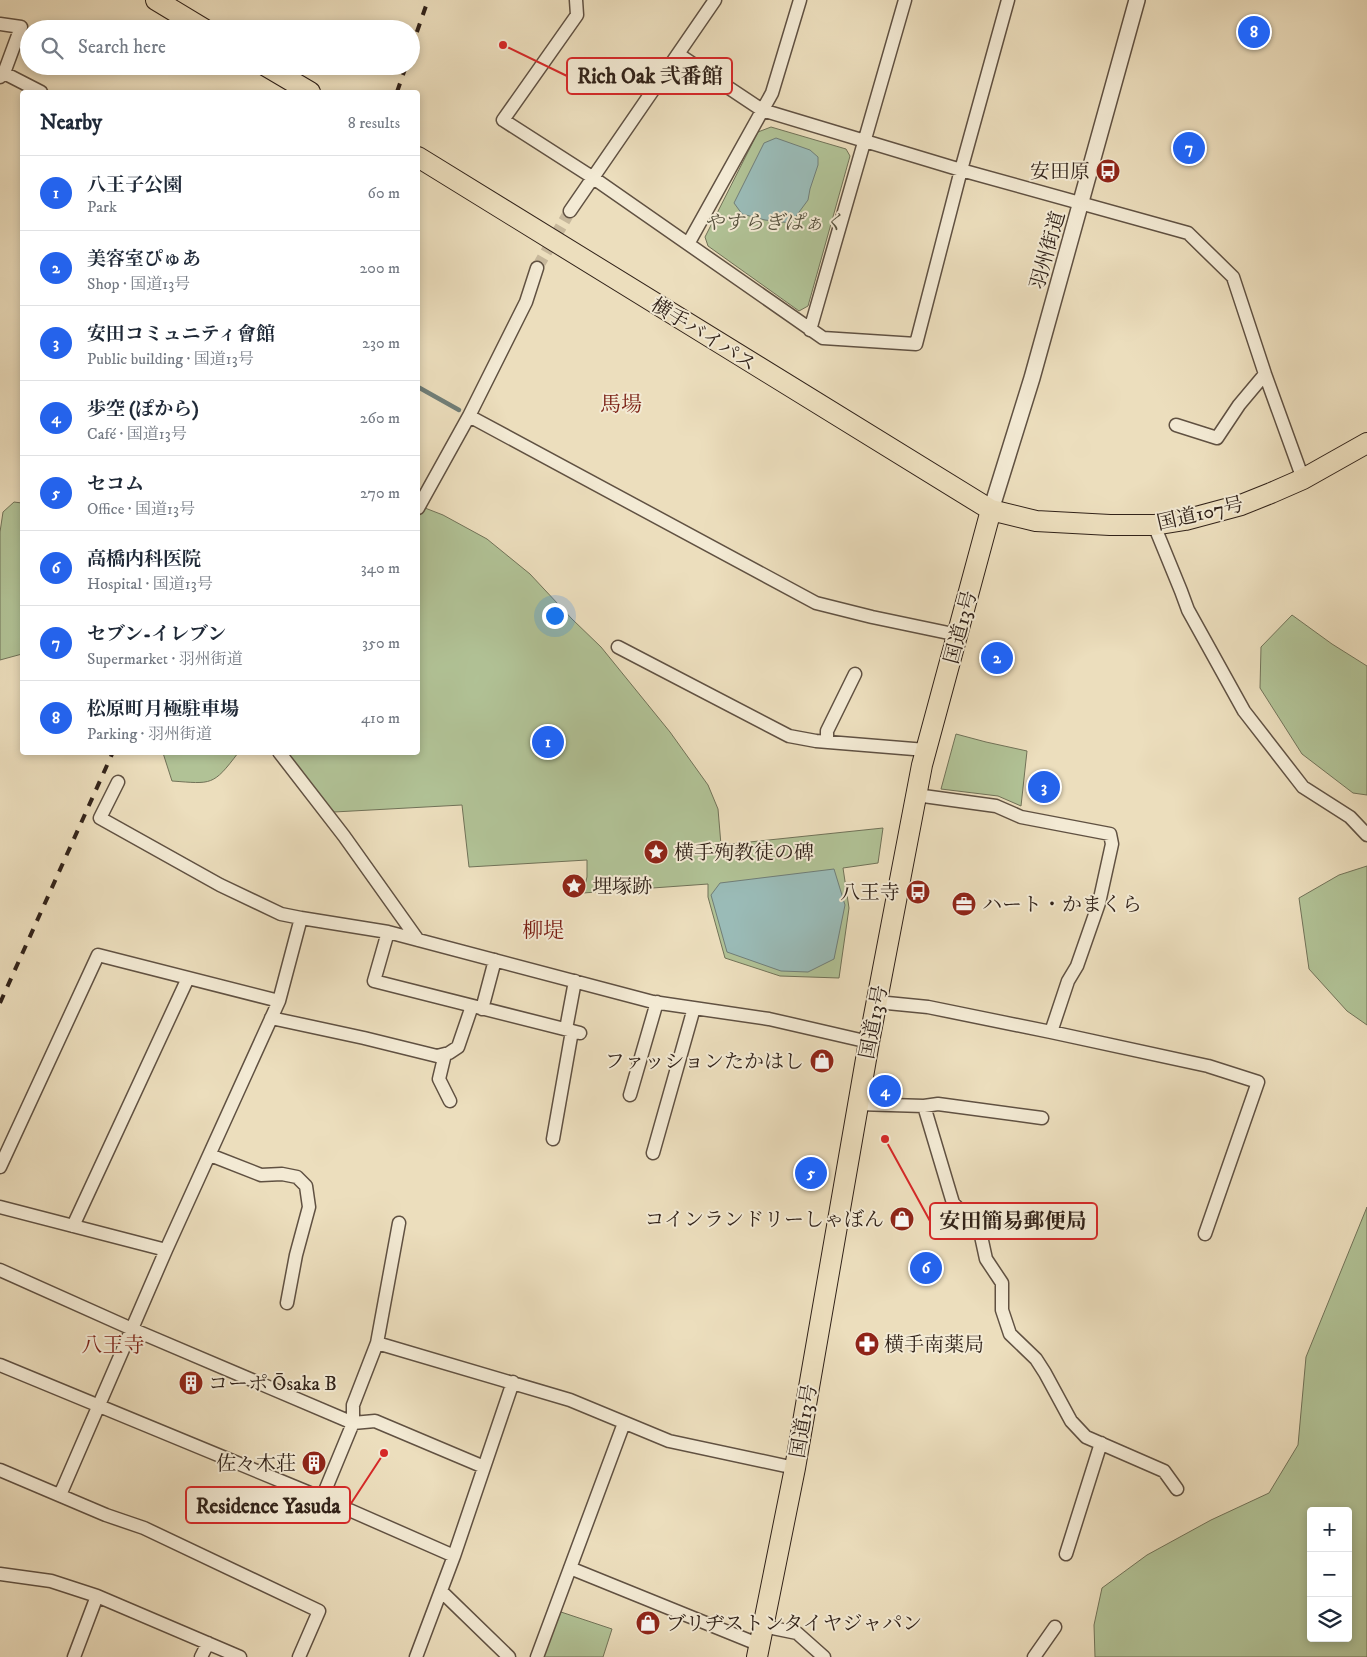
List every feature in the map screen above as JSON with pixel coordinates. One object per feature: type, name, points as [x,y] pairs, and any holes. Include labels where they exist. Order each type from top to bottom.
[{"type":"highway","points":[[156,0],[189,20]]},
{"type":"highway","points":[[281,75],[307,90]]},
{"type":"highway","name":"横手バイパス","points":[[420,158],[991,510]]},
{"type":"highway","name":"国道107号","points":[[991,510],[1036,521],[1110,525],[1154,525],[1185,520],[1241,505],[1303,479],[1367,443]]},
{"type":"highway","name":"国道13号","points":[[760,1643],[795,1468],[869,1042],[916,795],[926,750],[991,510]]},
{"type":"street","points":[[576,0],[577,15],[503,120],[592,177],[823,338],[916,344],[1008,0]]},
{"type":"street","points":[[570,211],[715,0]]},
{"type":"street","points":[[688,244],[772,93],[800,0]]},
{"type":"street","points":[[810,330],[905,0]]},
{"type":"street","name":"羽州街道","points":[[991,510],[1032,378],[1137,0]]},
{"type":"street","points":[[0,24],[20,27]]},
{"type":"street","points":[[20,30],[2,75],[36,90]]},
{"type":"street","points":[[678,54],[762,110],[864,142],[1188,233],[1233,278],[1303,479]]},
{"type":"street","points":[[420,504],[469,416],[526,302],[537,268]]},
{"type":"street","points":[[1176,425],[1217,438],[1239,405],[1265,374]]},
{"type":"street","points":[[469,416],[816,603],[958,635]]},
{"type":"street","points":[[1154,525],[1188,610],[1244,711],[1303,787],[1350,817],[1367,835]]},
{"type":"street","points":[[618,647],[790,736],[827,742],[926,750]]},
{"type":"street","points":[[827,742],[827,731],[855,674]]},
{"type":"street","points":[[281,755],[344,836],[418,940]]},
{"type":"street","points":[[118,782],[100,818],[220,886],[281,914],[388,932],[657,1002],[769,1019],[869,1042]]},
{"type":"street","points":[[916,795],[996,806],[1022,817],[1110,834],[1112,844],[1099,903],[1077,966],[1068,981],[1051,1032]]},
{"type":"street","points":[[60,1495],[166,1250],[279,1001],[301,918]]},
{"type":"street","points":[[388,932],[374,982],[573,1031]]},
{"type":"street","points":[[0,1167],[98,955],[279,1001]]},
{"type":"street","points":[[271,1018],[437,1056],[445,1054],[458,1047],[477,1007],[495,960]]},
{"type":"street","points":[[73,1226],[188,978]]},
{"type":"street","points":[[553,1139],[573,1031],[575,981]]},
{"type":"street","points":[[630,1095],[657,1002]]},
{"type":"street","points":[[877,1002],[928,1007],[1051,1032],[1208,1066],[1258,1082],[1205,1234]]},
{"type":"street","points":[[653,1152],[694,1008]]},
{"type":"street","points":[[445,1054],[439,1079],[450,1100]]},
{"type":"street","points":[[858,1104],[924,1106],[938,1104],[1042,1118]]},
{"type":"street","points":[[924,1106],[954,1203],[972,1222],[981,1236],[986,1259],[1002,1283],[1002,1310],[1010,1334],[1036,1359],[1070,1421],[1086,1438],[1164,1471],[1177,1490]]},
{"type":"street","points":[[210,1154],[261,1175],[282,1174],[297,1177],[306,1186],[309,1208],[296,1255],[286,1303]]},
{"type":"street","points":[[0,1206],[166,1250]]},
{"type":"street","points":[[322,1498],[353,1423],[353,1405],[377,1343],[399,1223]]},
{"type":"street","points":[[0,1270],[132,1329],[353,1423],[375,1421],[484,1467]]},
{"type":"street","points":[[377,1343],[570,1400],[669,1442],[795,1468]]},
{"type":"street","points":[[0,1365],[322,1498],[454,1556]]},
{"type":"street","points":[[416,1657],[454,1556],[513,1382]]},
{"type":"street","points":[[536,1657],[624,1423]]},
{"type":"street","points":[[1066,1554],[1100,1444]]},
{"type":"street","points":[[0,1470],[106,1515],[144,1528],[319,1611],[300,1657]]},
{"type":"street","points":[[570,1568],[760,1643],[797,1633],[824,1657]]},
{"type":"street","points":[[0,1574],[51,1581],[97,1596],[240,1657]]},
{"type":"street","points":[[440,1591],[509,1657]]},
{"type":"street","points":[[74,1657],[97,1596]]},
{"type":"street","points":[[1034,1657],[1054,1628]]},
{"type":"street","points":[[201,1657],[208,1643]]},
{"type":"green space","name":"やすらぎぱぁく","points":[[771,127],[846,149],[850,156],[808,306],[799,311],[708,246],[705,237],[758,132]]},
{"type":"green space","points":[[14,502],[20,503],[20,655],[0,660],[0,532],[3,512]]},
{"type":"green space","points":[[425,508],[443,515],[487,539],[530,574],[601,647],[670,732],[708,785],[718,809],[721,845],[883,828],[878,863],[843,868],[849,908],[839,978],[780,976],[725,958],[708,897],[708,884],[583,893],[587,877],[587,860],[469,867],[462,805],[334,812],[287,755],[420,755],[420,514]]},
{"type":"green space","points":[[1292,615],[1367,666],[1367,795],[1353,793],[1302,754],[1260,688],[1261,647]]},
{"type":"green space","points":[[956,734],[1027,751],[1021,806],[998,796],[941,789]]},
{"type":"green space","points":[[164,755],[236,755],[223,772],[211,780],[196,783],[172,781]]},
{"type":"green space","points":[[1367,866],[1367,1025],[1347,1011],[1309,969],[1299,898],[1339,875]]},
{"type":"green space","points":[[1367,1207],[1367,1657],[1095,1657],[1094,1625],[1102,1588],[1147,1555],[1211,1520],[1269,1493],[1298,1445],[1306,1357]]},
{"type":"green space","points":[[561,1612],[612,1629],[603,1657],[542,1657]]},
{"type":"water","points":[[776,138],[810,150],[818,157],[818,165],[808,200],[791,223],[765,220],[742,214],[734,203],[764,143]]},
{"type":"water","points":[[834,869],[845,905],[834,959],[808,972],[781,971],[727,952],[711,895],[720,883]]},
{"type":"waterway","points":[[420,388],[459,410]]},
{"type":"tunnel","points":[[537,268],[570,211]]},
{"type":"railway","points":[[420,23],[428,0]]},
{"type":"railway","points":[[398,90],[403,75]]},
{"type":"railway","points":[[0,1003],[112,755]]},
{"type":"place","name":"松原町月極駐車場","points":[[1254,32]]},
{"type":"place","name":"Rich Oak 弐番館","points":[[503,45]]},
{"type":"place","name":"セブン-イレブン","points":[[1189,148]]},
{"type":"place","name":"安田原","points":[[1108,171]]},
{"type":"place","name":"美容室ぴゅあ","points":[[997,658]]},
{"type":"place","name":"八王子公園","points":[[548,742]]},
{"type":"place","name":"安田コミュニティ會館","points":[[1044,787]]},
{"type":"place","name":"横手殉教徒の碑","points":[[656,852]]},
{"type":"place","name":"埋塚跡","points":[[574,886]]},
{"type":"place","name":"八王寺","points":[[918,892]]},
{"type":"place","name":"ハート・かまくら","points":[[964,904]]},
{"type":"place","name":"ファッションたかはし","points":[[822,1061]]},
{"type":"place","name":"歩空 (ぽから)","points":[[885,1091]]},
{"type":"place","name":"安田簡易郵便局","points":[[885,1139]]},
{"type":"place","name":"セコム","points":[[811,1173]]},
{"type":"place","name":"コインランドリーしゃぼん","points":[[902,1219]]},
{"type":"place","name":"高橋内科医院","points":[[926,1268]]},
{"type":"place","name":"横手南薬局","points":[[867,1344]]},
{"type":"place","name":"コーポ Ōsaka B","points":[[191,1383]]},
{"type":"place","name":"Residence Yasuda","points":[[384,1453]]},
{"type":"place","name":"佐々木荘","points":[[314,1463]]},
{"type":"place","name":"ブリヂストンタイヤジャパン","points":[[648,1623]]},
{"type":"district","name":"馬場","points":[[621,404]]},
{"type":"district","name":"柳堤","points":[[543,930]]},
{"type":"district","name":"八王寺","points":[[113,1345]]}]
